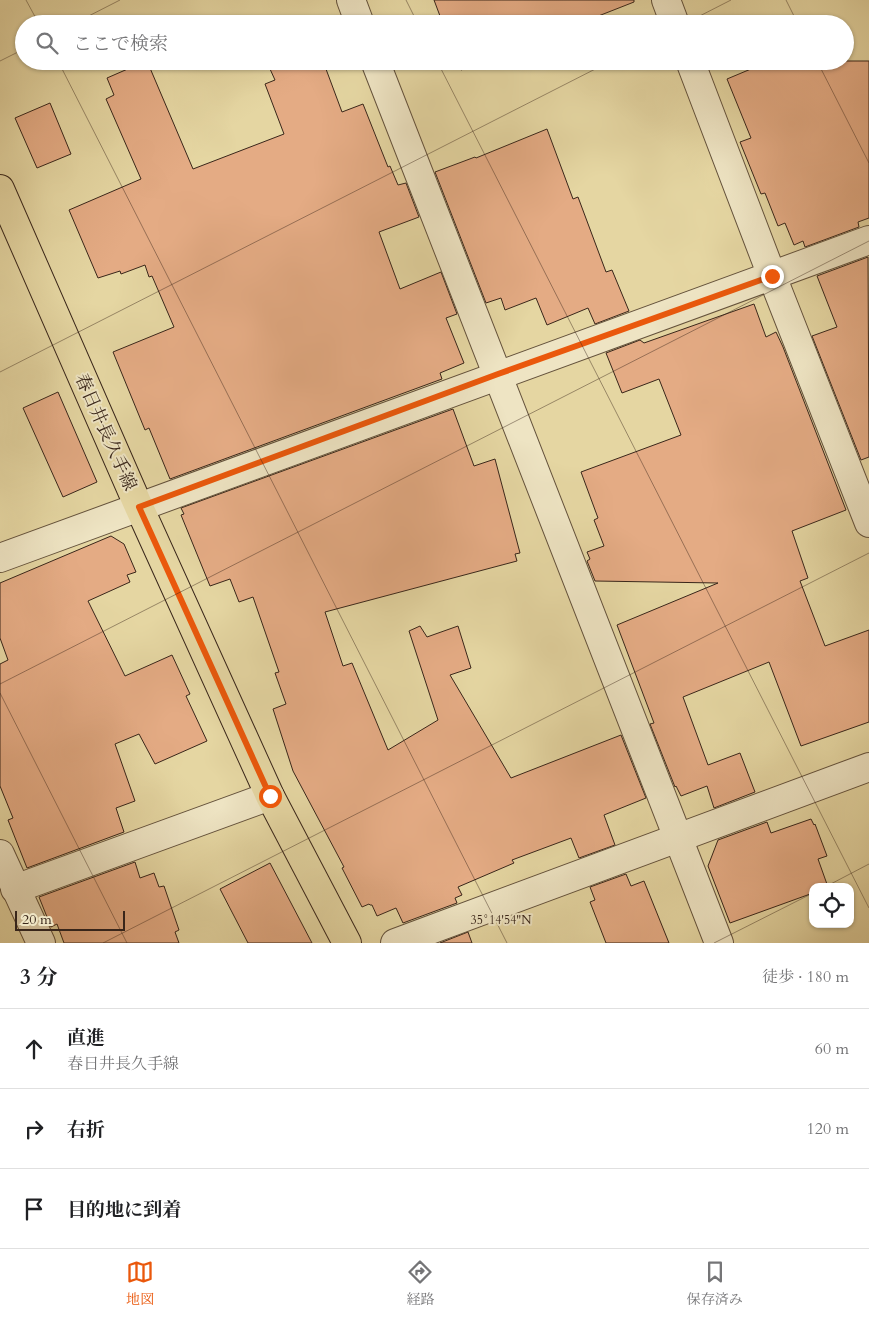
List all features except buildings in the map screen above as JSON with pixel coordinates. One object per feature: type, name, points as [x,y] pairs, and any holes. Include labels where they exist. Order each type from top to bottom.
[{"type":"main road","name":"春日井長久手線","points":[[0,188],[139,507],[270,796],[347,943]]},
{"type":"street","points":[[351,0],[357,15]]},
{"type":"street","points":[[666,0],[672,15]]},
{"type":"street","points":[[379,70],[719,943]]},
{"type":"street","points":[[693,70],[869,522]]},
{"type":"street","points":[[0,558],[498,374],[869,240]]},
{"type":"street","points":[[394,943],[869,767]]},
{"type":"street","points":[[15,889],[270,796]]},
{"type":"street","points":[[0,854],[40,943]]},
{"type":"route","points":[[270,796],[139,507],[498,374],[772,276]]}]
